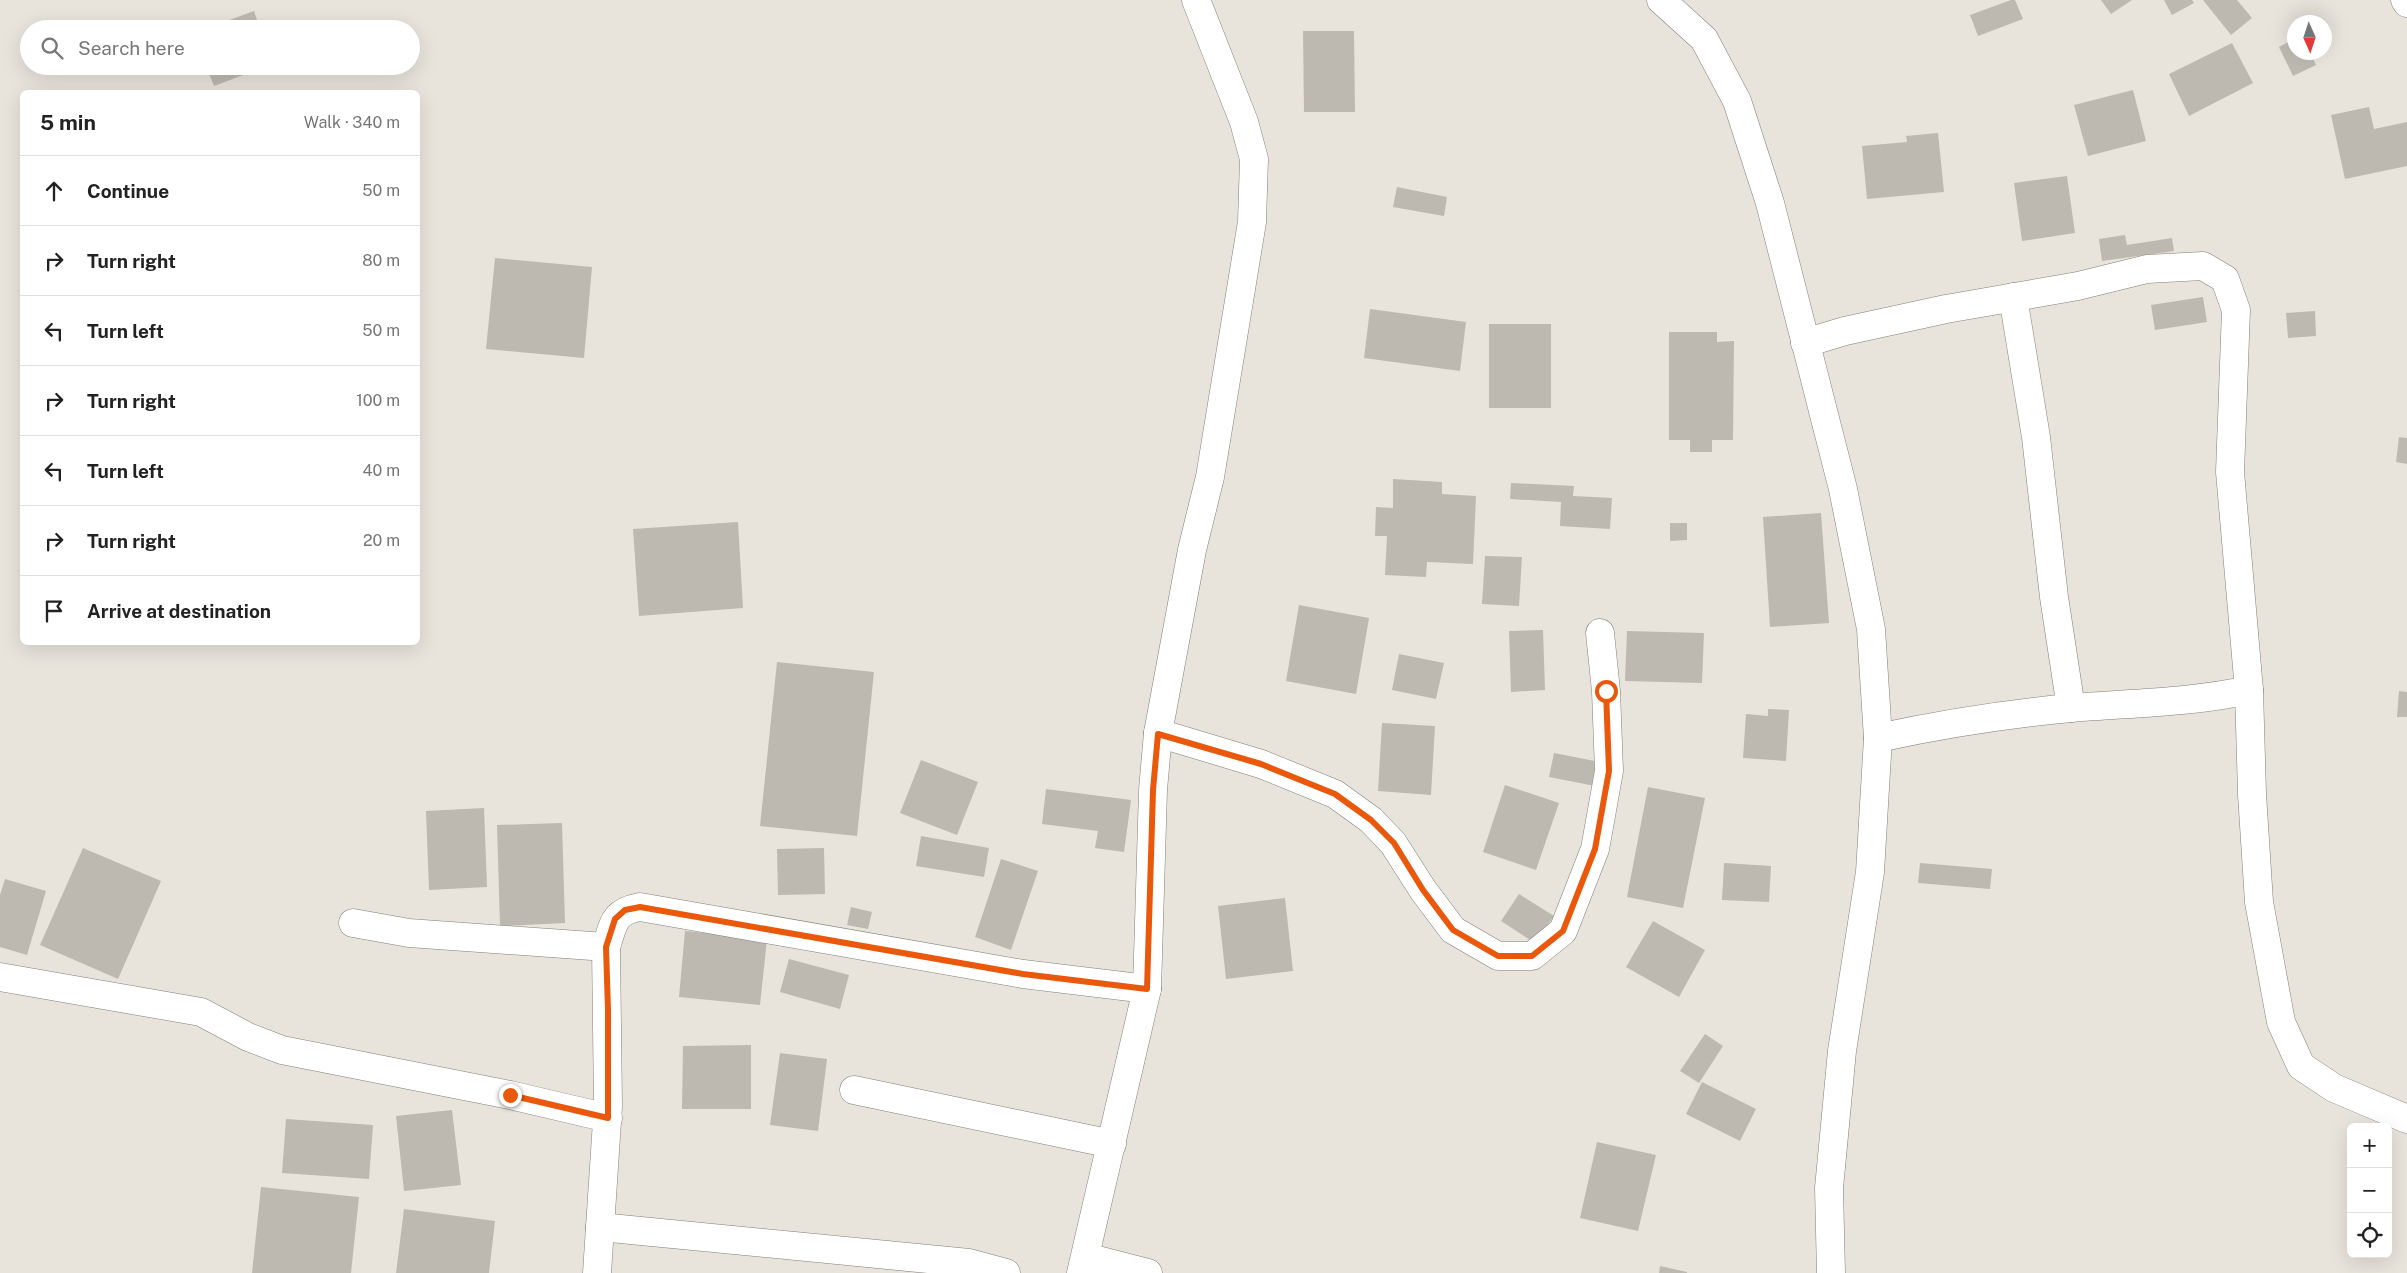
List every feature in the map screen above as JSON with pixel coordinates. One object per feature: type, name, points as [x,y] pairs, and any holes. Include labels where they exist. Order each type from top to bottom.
[{"type":"street","points":[[1148,1273],[1084,1265],[1147,989],[1153,790],[1158,734],[1187,577],[1210,477],[1252,222],[1254,159],[1244,122],[1196,0]]},
{"type":"street","points":[[1661,0],[1704,39],[1736,101],[1770,203],[1843,489],[1871,629],[1878,738],[1870,872],[1842,1052],[1829,1188],[1830,1273]]},
{"type":"street","points":[[1805,343],[1845,331],[2013,297],[2078,286],[2147,269],[2203,266],[2225,279],[2236,310],[2230,472],[2249,690],[2252,794],[2260,902],[2281,1022],[2301,1066],[2334,1088],[2407,1119]]},
{"type":"street","points":[[2013,297],[2036,437],[2054,597],[2071,708]]},
{"type":"street","points":[[1158,734],[1261,764],[1335,794],[1371,820],[1394,843],[1423,890],[1453,930],[1498,956],[1532,956],[1563,931],[1595,849],[1609,771],[1606,691],[1600,633]]},
{"type":"street","points":[[1878,738],[1976,719],[2071,708],[2208,699],[2249,690]]},
{"type":"street","points":[[597,1273],[608,1118],[606,947],[615,919],[625,910],[640,907],[676,912],[1023,974],[1147,989]]},
{"type":"street","points":[[353,923],[409,933],[606,947]]},
{"type":"street","points":[[0,977],[201,1012],[248,1036],[282,1050],[501,1093],[608,1118]]},
{"type":"street","points":[[854,1090],[1112,1144]]},
{"type":"street","points":[[600,1227],[969,1263],[1006,1273]]},
{"type":"building","points":[[2015,0],[2023,19],[1978,36],[1970,15]]},
{"type":"building","points":[[2101,0],[2132,0],[2111,14]]},
{"type":"building","points":[[2164,0],[2192,0],[2194,3],[2172,15]]},
{"type":"building","points":[[2203,0],[2237,0],[2252,18],[2231,35]]},
{"type":"building","points":[[254,11],[257,20],[230,20]]},
{"type":"building","points":[[1303,31],[1354,31],[1355,112],[1304,112]]},
{"type":"building","points":[[2232,43],[2253,83],[2189,116],[2169,74]]},
{"type":"building","points":[[2287,43],[2287,60],[2314,60],[2316,65],[2293,76],[2279,47]]},
{"type":"building","points":[[210,75],[243,75],[214,86]]},
{"type":"building","points":[[2133,90],[2146,141],[2088,156],[2074,105]]},
{"type":"building","points":[[2369,107],[2374,129],[2407,122],[2407,166],[2345,179],[2331,115]]},
{"type":"building","points":[[1938,133],[1944,192],[1867,199],[1862,146],[1907,142],[1906,136]]},
{"type":"building","points":[[2067,176],[2075,233],[2022,241],[2014,183]]},
{"type":"building","points":[[1397,187],[1447,197],[1444,216],[1393,207]]},
{"type":"building","points":[[2125,235],[2127,245],[2172,238],[2174,251],[2102,261],[2099,239]]},
{"type":"building","points":[[495,258],[592,267],[584,358],[486,349]]},
{"type":"building","points":[[2203,297],[2207,322],[2155,330],[2151,305]]},
{"type":"building","points":[[1370,309],[1466,322],[1460,371],[1364,358]]},
{"type":"building","points":[[2315,311],[2316,336],[2288,338],[2286,313]]},
{"type":"building","points":[[1489,324],[1551,324],[1551,408],[1489,408]]},
{"type":"building","points":[[1669,332],[1717,332],[1717,342],[1734,341],[1733,440],[1712,440],[1712,452],[1690,452],[1690,440],[1669,440]]},
{"type":"building","points":[[2399,437],[2407,438],[2407,464],[2396,462]]},
{"type":"building","points":[[1393,479],[1442,482],[1442,494],[1476,496],[1473,564],[1427,562],[1426,577],[1385,575],[1387,536],[1375,536],[1376,507],[1393,508]]},
{"type":"building","points":[[1511,483],[1574,486],[1573,496],[1612,498],[1610,529],[1560,526],[1561,502],[1510,499]]},
{"type":"building","points":[[1821,513],[1829,623],[1770,627],[1763,517]]},
{"type":"building","points":[[738,522],[743,608],[639,616],[633,529]]},
{"type":"building","points":[[1670,523],[1687,523],[1687,540],[1670,541]]},
{"type":"building","points":[[1485,556],[1522,557],[1519,606],[1482,604]]},
{"type":"building","points":[[1299,605],[1369,618],[1356,694],[1286,681]]},
{"type":"building","points":[[1543,630],[1545,690],[1511,692],[1509,631]]},
{"type":"building","points":[[1627,631],[1704,633],[1702,683],[1625,681]]},
{"type":"building","points":[[1399,654],[1444,663],[1436,699],[1392,690]]},
{"type":"building","points":[[777,662],[874,672],[857,836],[760,826]]},
{"type":"building","points":[[2399,691],[2407,692],[2407,717],[2397,717]]},
{"type":"building","points":[[1768,709],[1789,710],[1786,761],[1743,758],[1746,714],[1768,716]]},
{"type":"building","points":[[1382,723],[1435,726],[1431,795],[1378,791]]},
{"type":"building","points":[[1554,753],[1600,762],[1595,786],[1549,777]]},
{"type":"building","points":[[921,760],[978,782],[957,835],[900,813]]},
{"type":"building","points":[[1505,785],[1559,803],[1536,870],[1483,852]]},
{"type":"building","points":[[1648,787],[1705,798],[1683,908],[1627,897]]},
{"type":"building","points":[[1046,789],[1131,800],[1124,852],[1095,848],[1098,831],[1042,824]]},
{"type":"building","points":[[484,808],[487,887],[429,890],[426,811]]},
{"type":"building","points":[[562,823],[565,923],[500,926],[497,825]]},
{"type":"building","points":[[921,836],[989,848],[984,877],[916,866]]},
{"type":"building","points":[[83,848],[161,881],[118,979],[40,945]]},
{"type":"building","points":[[824,848],[825,894],[778,895],[777,849]]},
{"type":"building","points":[[1001,859],[1038,871],[1011,950],[975,937]]},
{"type":"building","points":[[1724,863],[1771,866],[1769,902],[1722,900]]},
{"type":"building","points":[[1920,863],[1992,869],[1990,889],[1918,883]]},
{"type":"building","points":[[5,879],[46,891],[27,955],[0,947],[0,895]]},
{"type":"building","points":[[1519,894],[1554,916],[1535,943],[1501,921]]},
{"type":"building","points":[[1285,898],[1293,971],[1226,979],[1218,906]]},
{"type":"building","points":[[851,907],[872,912],[868,929],[847,925]]},
{"type":"building","points":[[1653,921],[1705,950],[1679,997],[1626,967]]},
{"type":"building","points":[[685,931],[767,939],[760,1005],[679,997]]},
{"type":"building","points":[[789,959],[849,975],[840,1009],[780,992]]},
{"type":"building","points":[[1705,1034],[1723,1046],[1699,1083],[1680,1071]]},
{"type":"building","points":[[751,1045],[751,1109],[682,1109],[683,1046]]},
{"type":"building","points":[[780,1053],[827,1059],[818,1131],[770,1125]]},
{"type":"building","points":[[1702,1082],[1756,1109],[1740,1141],[1686,1114]]},
{"type":"building","points":[[452,1110],[461,1185],[404,1191],[396,1116]]},
{"type":"building","points":[[286,1119],[373,1125],[369,1179],[282,1173]]},
{"type":"building","points":[[1597,1142],[1656,1155],[1638,1231],[1580,1218]]},
{"type":"building","points":[[261,1187],[359,1197],[351,1273],[252,1273]]},
{"type":"building","points":[[404,1209],[495,1221],[489,1273],[396,1273]]},
{"type":"building","points":[[1660,1266],[1687,1272],[1687,1273],[1659,1273]]},
{"type":"route","points":[[510,1095],[608,1118],[606,947],[615,919],[625,910],[640,907],[667,910],[1023,974],[1147,989],[1153,790],[1158,734],[1261,764],[1335,794],[1371,820],[1394,843],[1423,890],[1453,930],[1498,956],[1532,956],[1563,931],[1595,849],[1609,771],[1606,691]]}]
